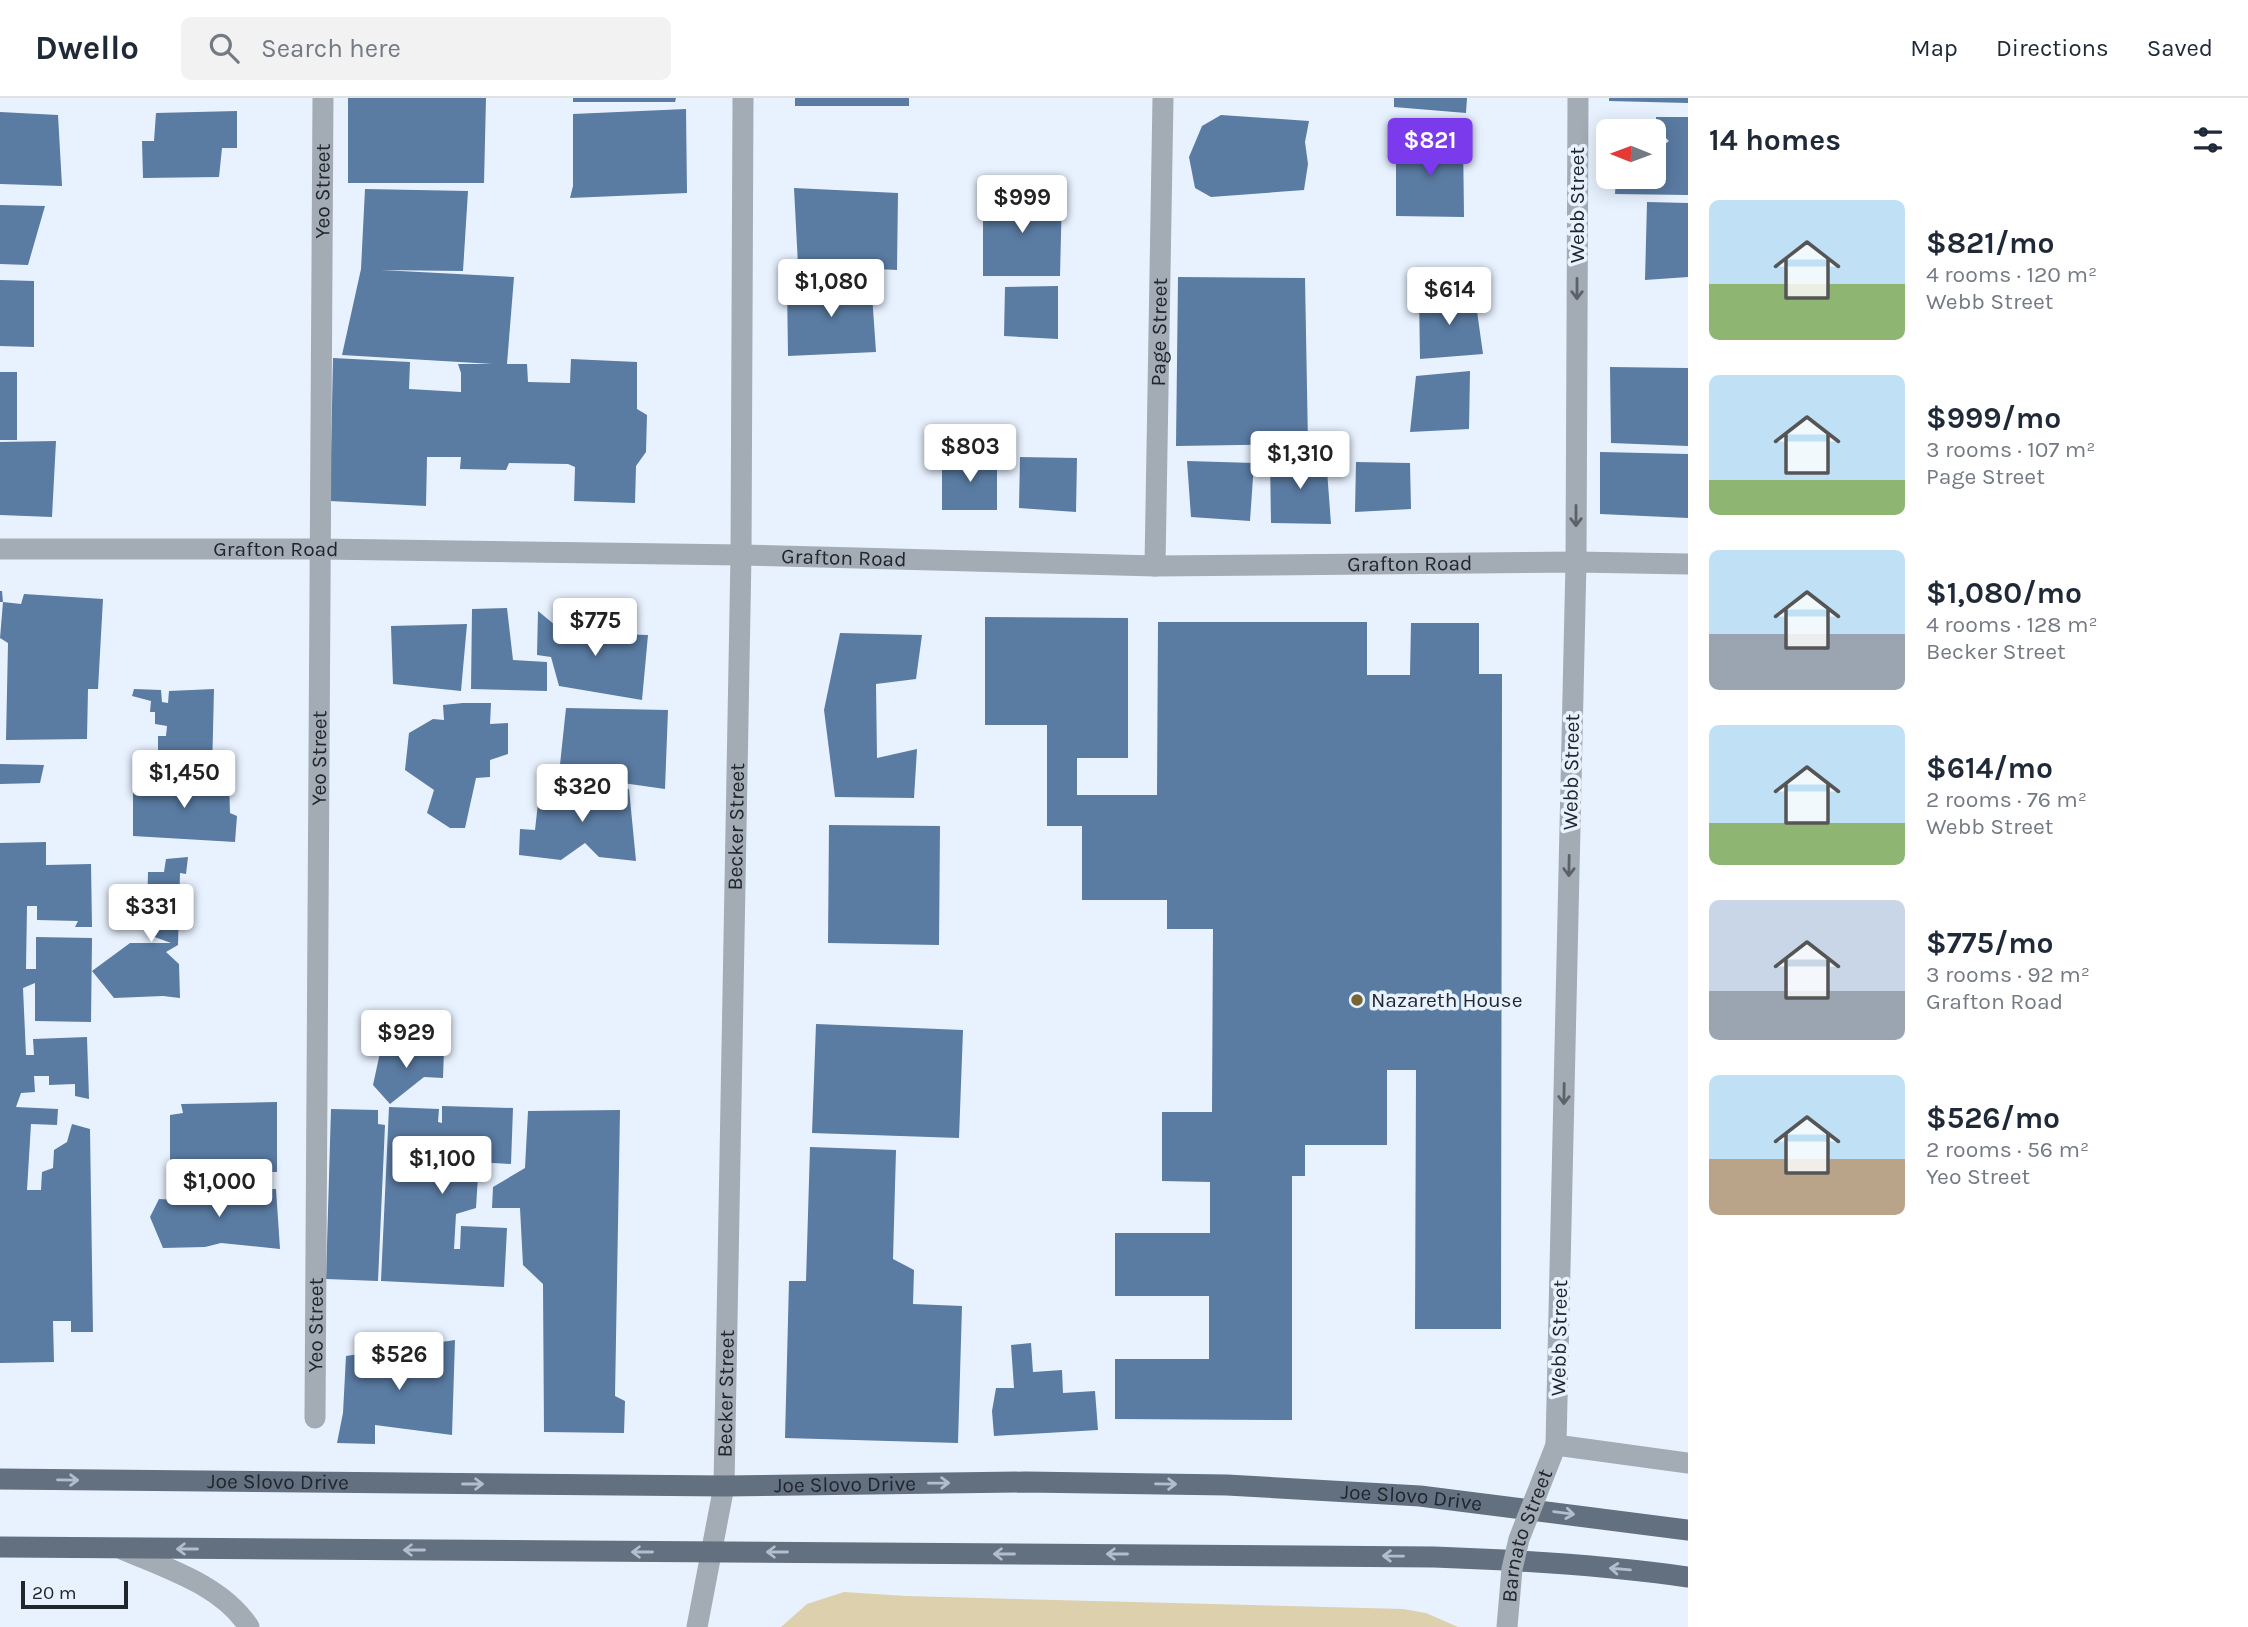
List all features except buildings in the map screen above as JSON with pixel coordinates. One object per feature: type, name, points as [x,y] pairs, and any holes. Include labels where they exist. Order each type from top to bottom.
[{"type":"main road","name":"Joe Slovo Drive","points":[[0,1479],[724,1486],[1026,1482],[1240,1486],[1420,1496],[1688,1530]]},
{"type":"main road","points":[[0,1547],[1434,1557],[1520,1560],[1688,1577]]},
{"type":"street","name":"Yeo Street","points":[[315,1418],[323,98]]},
{"type":"street","name":"Becker Street","points":[[696,1627],[724,1486],[741,555],[743,98]]},
{"type":"street","name":"Page Street","points":[[1155,566],[1163,98]]},
{"type":"street","name":"Webb Street","points":[[1556,1445],[1576,562],[1578,98]]},
{"type":"street","name":"Grafton Road","points":[[0,549],[320,549],[741,555],[1155,566],[1576,562],[1688,564]]},
{"type":"street","points":[[1556,1445],[1688,1463]]},
{"type":"street","name":"Barnato Street","points":[[1507,1627],[1511,1579],[1519,1539],[1556,1445]]},
{"type":"street","points":[[122,1549],[187,1576],[231,1606],[249,1627]]},
{"type":"shaded area","points":[[844,1592],[906,1596],[1403,1609],[1426,1613],[1458,1627],[781,1627],[807,1604]]},
{"type":"place","name":"Nazareth House","points":[[1357,1000]]}]
